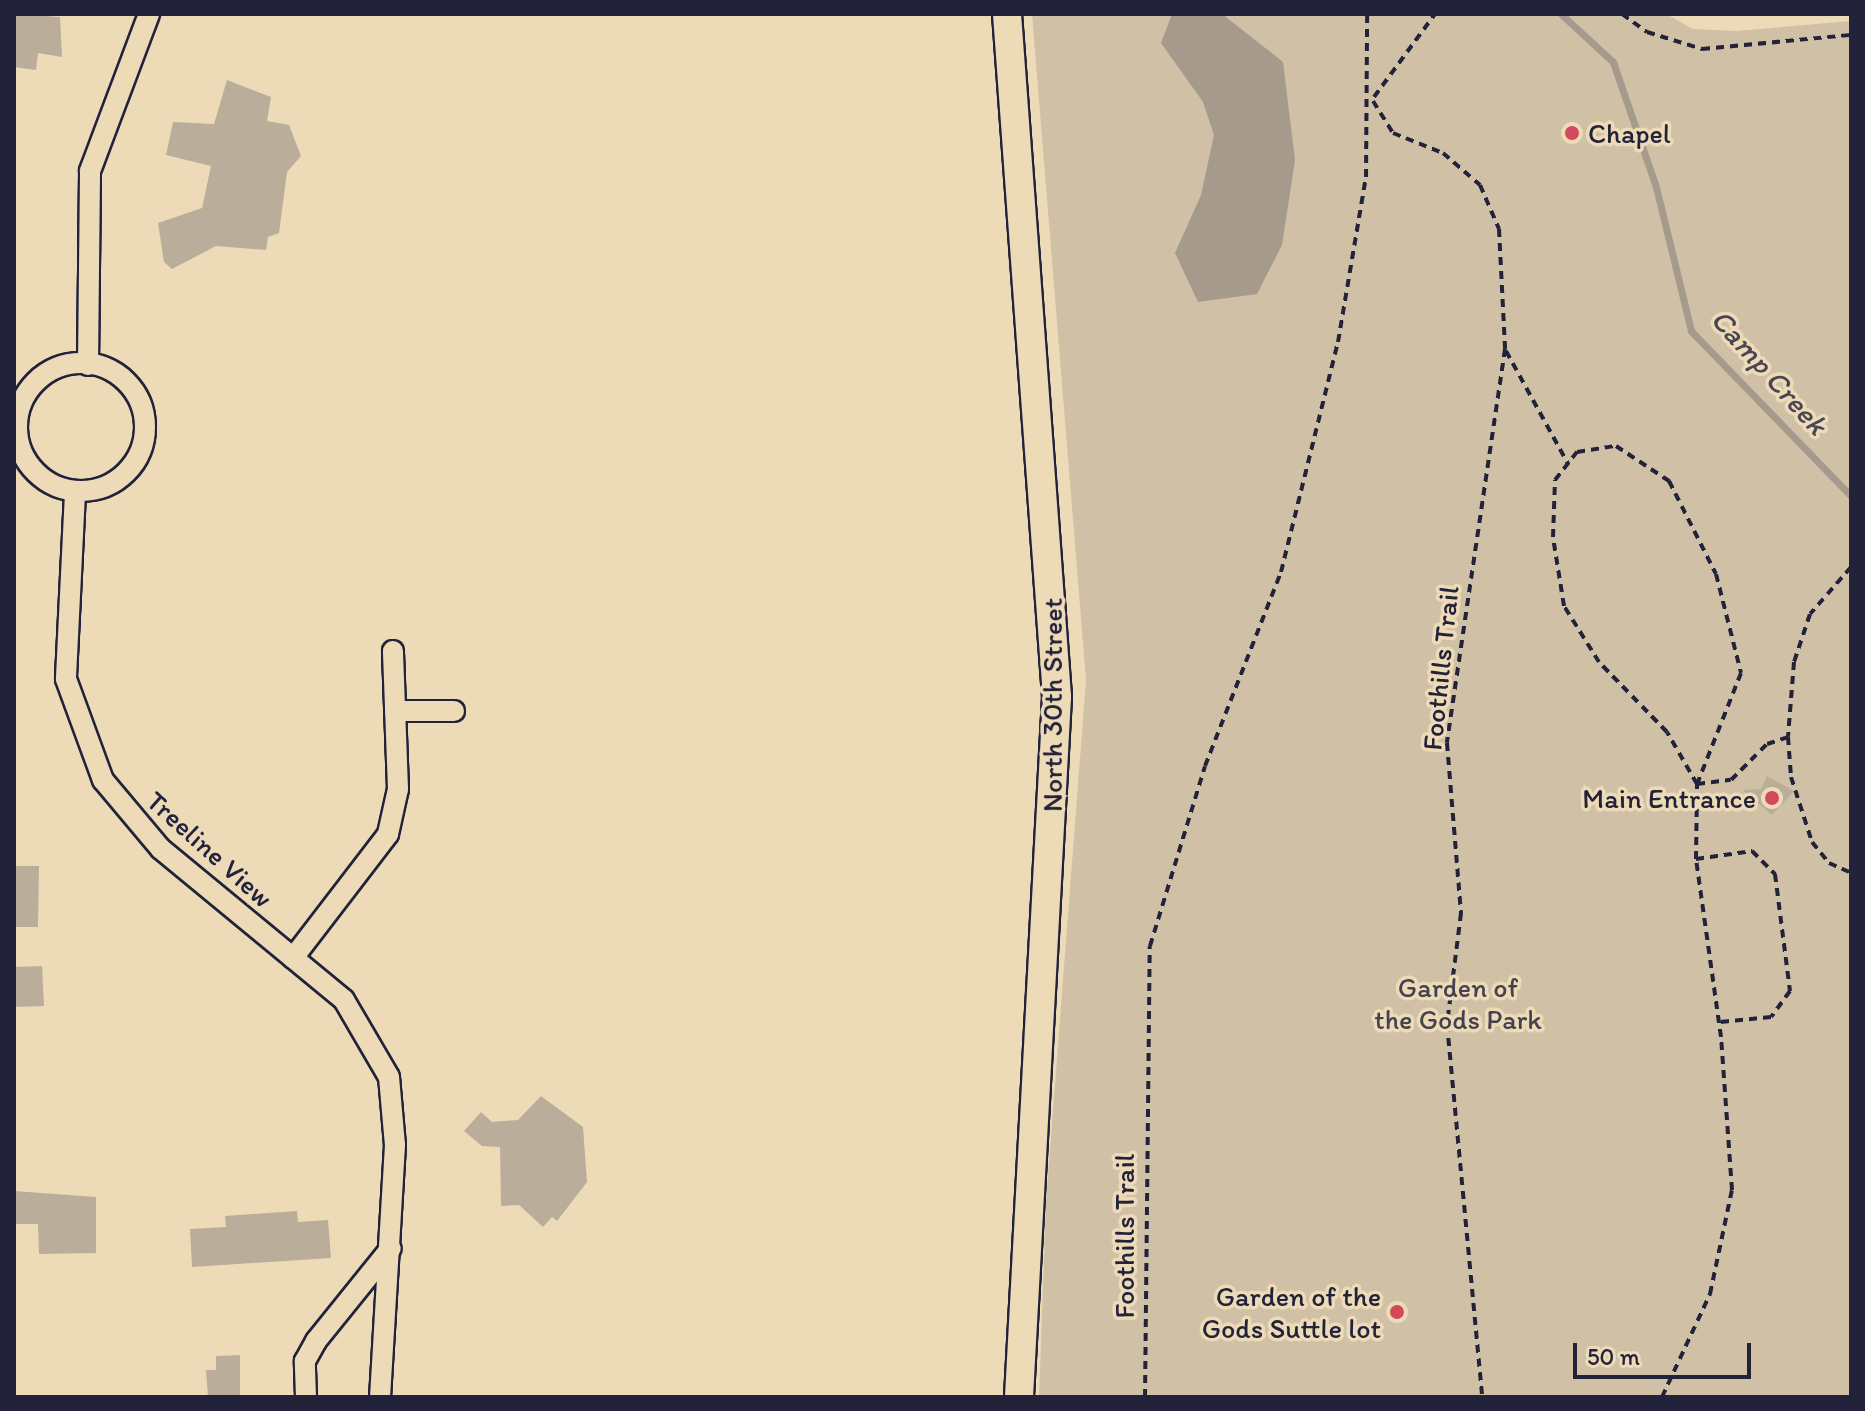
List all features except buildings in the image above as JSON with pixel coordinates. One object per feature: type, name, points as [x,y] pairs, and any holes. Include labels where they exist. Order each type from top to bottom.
[{"type":"main road","name":"North 30th Street","points":[[1007,14],[1057,697],[1019,1397]]},
{"type":"street","points":[[88,365],[90,171],[149,14]]},
{"type":"street","points":[[88,365],[121,376],[140,399],[145,438],[122,477],[75,493],[44,480],[17,447],[17,406],[40,377],[88,365]]},
{"type":"street","name":"Treeline View","points":[[75,493],[66,679],[85,744],[120,806],[161,849],[293,958],[364,1025],[389,1077],[391,1248],[380,1397]]},
{"type":"street","points":[[293,958],[388,834],[398,789],[393,651]]},
{"type":"street","points":[[395,711],[454,711]]},
{"type":"street","points":[[306,1397],[305,1361],[316,1341],[391,1248]]},
{"type":"path","name":"Foothills Trail","points":[[1145,1397],[1150,946],[1205,766],[1281,572],[1338,342],[1372,99],[1367,14]]},
{"type":"path","points":[[1372,99],[1435,14]]},
{"type":"path","points":[[1622,14],[1647,32],[1702,49],[1851,35]]},
{"type":"path","name":"Foothills Trail","points":[[1372,99],[1393,133],[1443,153],[1480,185],[1499,229],[1505,349],[1447,743],[1461,913],[1447,1024],[1482,1397]]},
{"type":"path","points":[[1505,349],[1568,464]]},
{"type":"path","points":[[1662,1397],[1710,1294],[1732,1190],[1719,1022],[1696,859],[1697,784],[1741,673],[1716,574],[1669,481],[1616,446],[1577,452],[1555,480],[1553,537],[1564,606],[1599,662],[1667,732],[1697,784]]},
{"type":"path","points":[[1851,567],[1810,614],[1794,662],[1788,737],[1791,777],[1812,842],[1829,863],[1851,873]]},
{"type":"path","points":[[1697,784],[1731,780],[1767,744],[1788,737]]},
{"type":"path","points":[[1696,859],[1752,851],[1775,874],[1790,991],[1771,1017],[1719,1022]]},
{"type":"green space","name":"Garden of the Gods Park","points":[[1032,14],[1666,14],[1693,29],[1736,31],[1851,21],[1851,1397],[1039,1397],[1046,1202],[1086,680]]},
{"type":"shaded area","points":[[1172,14],[1222,14],[1283,62],[1295,160],[1282,245],[1257,294],[1198,302],[1175,253],[1201,195],[1214,135],[1203,102],[1161,43]]},
{"type":"waterway","name":"Camp Creek","points":[[1561,14],[1613,62],[1656,187],[1691,331],[1851,496]]},
{"type":"place","name":"Chapel","points":[[1572,133]]},
{"type":"place","name":"Main Entrance","points":[[1772,798]]},
{"type":"place","name":"Garden of the Gods Suttle lot","points":[[1397,1312]]}]
